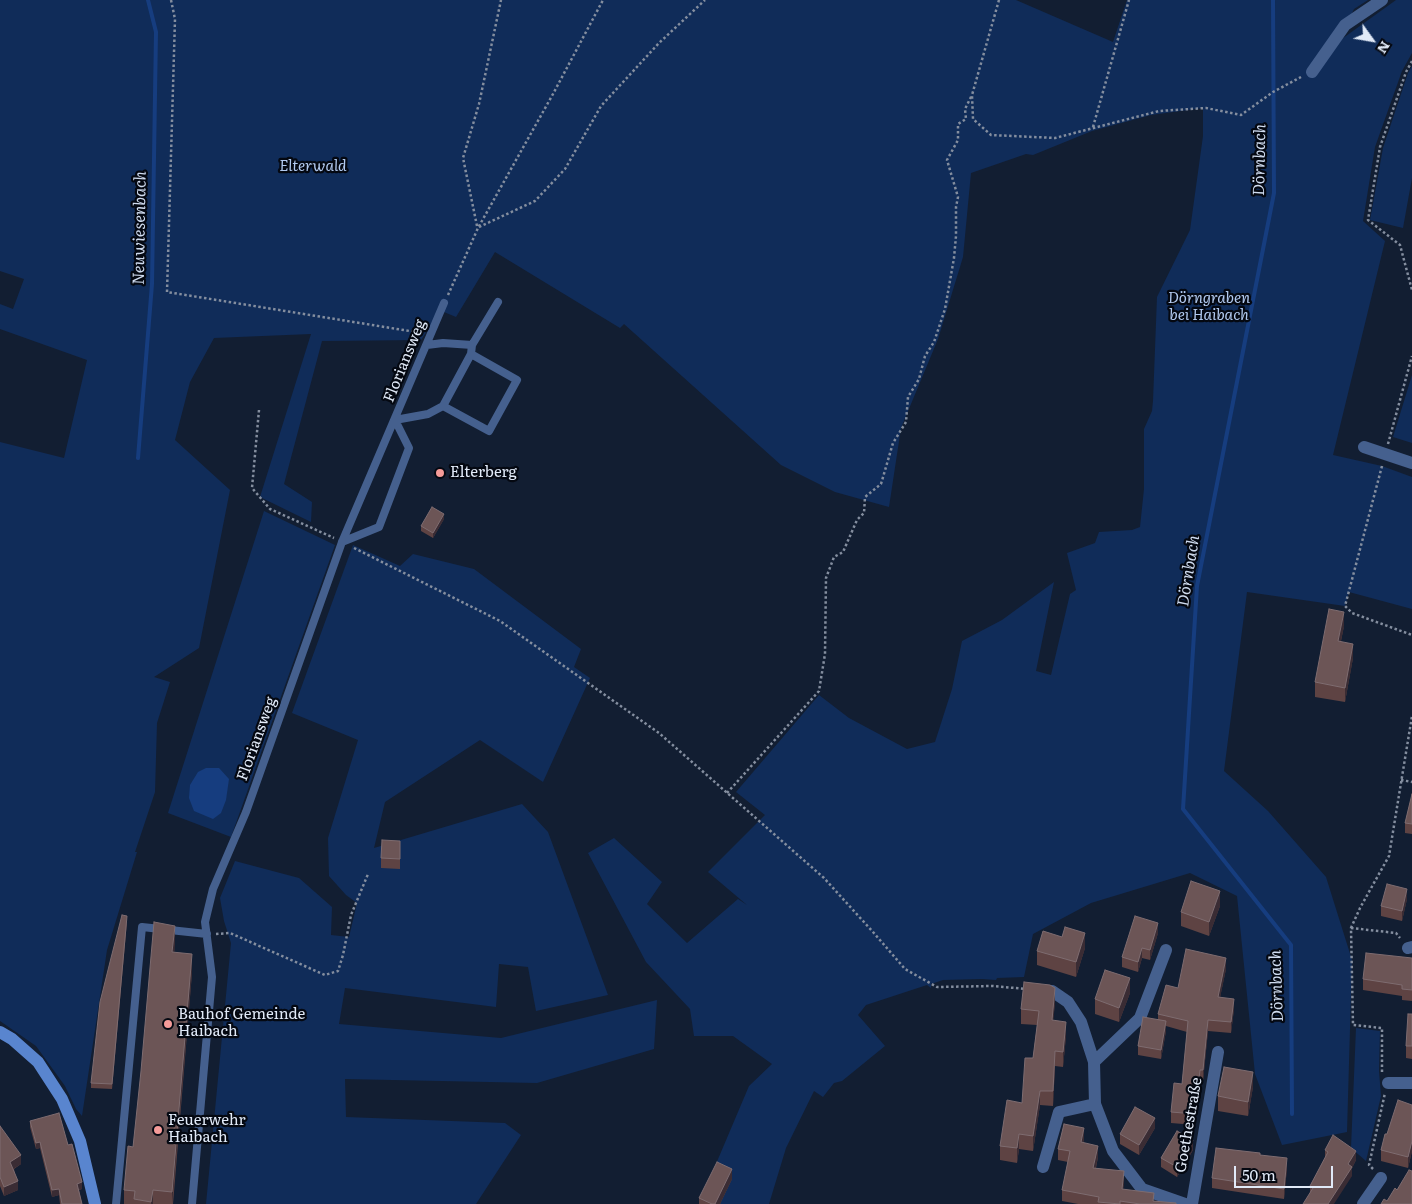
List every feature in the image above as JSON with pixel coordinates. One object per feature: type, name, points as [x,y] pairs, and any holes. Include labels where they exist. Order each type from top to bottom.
[{"type":"street","points":[[1312,72],[1345,25],[1382,0]]},
{"type":"street","points":[[1364,447],[1412,463]]},
{"type":"street","points":[[1094,1062],[1140,1018],[1166,950]]},
{"type":"street","points":[[1052,992],[1068,1002],[1081,1022],[1094,1062],[1095,1104],[1113,1151],[1142,1189],[1184,1204]]},
{"type":"street","points":[[0,1032],[12,1039],[38,1062],[62,1099],[80,1141],[94,1204]]},
{"type":"street","name":"Goethestraße","points":[[1192,1204],[1218,1052]]},
{"type":"street","points":[[1388,1083],[1412,1083]]},
{"type":"street","points":[[1042,1167],[1059,1112],[1095,1104]]},
{"type":"street","points":[[1363,1204],[1381,1178]]},
{"type":"lane","points":[[342,542],[379,528],[409,448],[395,420],[428,414],[443,406],[471,354],[472,344],[498,302]]},
{"type":"lane","name":"Floriansweg","points":[[192,1204],[212,977],[205,922],[213,889],[246,812],[342,542],[444,303]]},
{"type":"lane","points":[[427,344],[472,344]]},
{"type":"lane","points":[[443,406],[489,431],[517,380],[471,354]]},
{"type":"lane","points":[[116,1204],[142,927],[207,934]]},
{"type":"path","points":[[171,0],[176,19],[167,292],[430,334]]},
{"type":"path","points":[[478,228],[463,158],[479,104],[501,0]]},
{"type":"path","points":[[444,303],[478,228],[603,0]]},
{"type":"path","points":[[478,228],[535,201],[565,169],[601,106],[659,43],[705,0]]},
{"type":"path","points":[[727,793],[819,691],[825,654],[826,578],[834,557],[843,552],[857,520],[864,513],[865,497],[881,484],[893,443],[906,422],[908,397],[919,379],[925,356],[934,342],[945,309],[954,258],[958,197],[947,160],[958,140],[958,124],[966,119],[966,109],[972,95],[999,0]]},
{"type":"path","points":[[1093,127],[1129,0]]},
{"type":"path","points":[[1412,61],[1406,72],[1380,147],[1368,220],[1400,245],[1412,290]]},
{"type":"path","points":[[972,95],[972,119],[991,135],[1055,138],[1159,111],[1206,108],[1241,115],[1273,92],[1312,72]]},
{"type":"path","points":[[1412,356],[1345,606],[1352,614],[1412,635]]},
{"type":"path","points":[[258,410],[252,488],[270,509],[342,542],[500,621],[658,733],[824,878],[905,969],[937,987],[993,986],[1052,992]]},
{"type":"path","points":[[1381,1178],[1368,1165],[1388,1083],[1382,1072],[1382,1028],[1354,1025],[1351,928],[1389,856],[1412,716]]},
{"type":"path","points":[[1401,780],[1412,782]]},
{"type":"path","points":[[207,934],[230,934],[325,975],[338,971],[351,915],[368,874]]},
{"type":"path","points":[[1351,928],[1396,933],[1410,948]]},
{"type":"green space","points":[[0,0],[1016,0],[1113,42],[1127,0],[1368,0],[1354,9],[1339,41],[1396,0],[1412,0],[1412,53],[1402,71],[1375,147],[1363,221],[1385,241],[1333,455],[1382,466],[1412,477],[1412,609],[1349,592],[1345,606],[1247,592],[1224,771],[1268,811],[1326,877],[1352,960],[1347,1132],[1282,1145],[1255,1074],[1237,896],[1190,873],[1091,903],[1033,934],[1024,977],[997,978],[996,980],[943,980],[931,984],[931,988],[927,985],[866,1005],[858,1015],[885,1046],[842,1081],[834,1083],[823,1097],[814,1091],[786,1148],[769,1204],[699,1204],[749,1086],[772,1064],[733,1036],[694,1036],[690,1009],[646,962],[588,853],[614,838],[662,882],[647,904],[687,943],[738,899],[747,905],[708,872],[765,815],[736,792],[819,695],[849,718],[907,749],[935,742],[952,689],[962,641],[1002,620],[1054,582],[1036,671],[1051,675],[1070,594],[1076,590],[1067,553],[1095,543],[1099,532],[1132,530],[1140,527],[1144,489],[1144,429],[1152,411],[1153,401],[1157,297],[1190,230],[1203,136],[1203,108],[1151,115],[1092,131],[1033,155],[1026,154],[971,173],[963,257],[938,339],[901,428],[889,507],[835,492],[781,465],[624,324],[620,328],[495,252],[456,317],[444,312],[421,340],[322,341],[284,484],[312,502],[311,522],[260,497],[311,334],[214,338],[190,382],[175,440],[230,490],[199,648],[154,677],[170,682],[157,723],[155,792],[135,852],[137,852],[107,950],[82,1116],[76,1109],[65,1086],[36,1046],[0,1021],[0,442],[64,458],[87,360],[0,329],[0,304],[13,309],[24,279],[0,271]]},
{"type":"green space","points":[[1412,66],[1412,178],[1403,228],[1370,220],[1383,148]]},
{"type":"green space","points":[[1412,375],[1412,443],[1393,437]]},
{"type":"green space","points":[[264,511],[335,545],[231,837],[168,813]]},
{"type":"green space","points":[[353,545],[400,566],[413,554],[474,569],[581,649],[574,667],[590,678],[543,782],[480,740],[385,802],[374,848],[522,804],[548,832],[608,995],[536,1011],[528,967],[499,964],[496,1007],[345,988],[339,1024],[501,1038],[657,1000],[654,1049],[537,1083],[345,1079],[346,1117],[505,1123],[521,1135],[476,1204],[206,1204],[231,943],[224,921],[220,898],[235,861],[299,878],[332,907],[331,935],[349,937],[357,903],[346,895],[329,876],[328,838],[358,740],[292,713]]},
{"type":"green space","points":[[1356,1028],[1380,1031],[1379,1071],[1381,1096],[1366,1161],[1351,1148]]},
{"type":"shaded area","points":[[206,768],[219,768],[229,779],[226,800],[221,813],[213,819],[194,811],[189,798],[190,785],[198,772]]},
{"type":"building","points":[[432,507],[444,514],[433,533],[421,526]]},
{"type":"building","points":[[1329,609],[1344,612],[1338,641],[1353,644],[1345,688],[1315,682]]},
{"type":"building","points":[[1412,794],[1412,824],[1405,823]]},
{"type":"building","points":[[382,840],[400,841],[400,859],[381,858]]},
{"type":"building","points":[[1191,881],[1220,891],[1209,922],[1181,912]]},
{"type":"building","points":[[1387,884],[1407,889],[1402,911],[1381,906]]},
{"type":"building","points":[[122,915],[127,916],[112,1084],[91,1083],[100,1002]]},
{"type":"building","points":[[1135,916],[1158,923],[1150,950],[1142,948],[1138,962],[1122,957]]},
{"type":"building","points":[[154,922],[175,926],[172,952],[192,954],[172,1192],[153,1190],[151,1202],[134,1199],[135,1191],[124,1190],[128,1146],[133,1147]]},
{"type":"building","points":[[1065,927],[1085,933],[1076,962],[1037,951],[1043,931],[1062,937]]},
{"type":"building","points":[[1186,949],[1226,958],[1218,997],[1234,999],[1231,1022],[1208,1020],[1203,1070],[1200,1070],[1195,1114],[1171,1112],[1174,1083],[1182,1084],[1188,1021],[1158,1014],[1166,985],[1178,988]]},
{"type":"building","points":[[1366,953],[1412,958],[1412,990],[1402,989],[1402,985],[1363,979]]},
{"type":"building","points":[[1105,970],[1130,978],[1119,1008],[1095,999]]},
{"type":"building","points":[[1024,982],[1050,985],[1055,988],[1052,1020],[1066,1022],[1063,1052],[1055,1051],[1053,1091],[1040,1091],[1033,1136],[1019,1134],[1017,1148],[1000,1146],[1007,1100],[1022,1103],[1025,1058],[1033,1058],[1039,1011],[1021,1009]]},
{"type":"building","points":[[1408,1014],[1412,1014],[1412,1046],[1406,1046]]},
{"type":"building","points":[[1143,1017],[1166,1021],[1161,1050],[1138,1046]]},
{"type":"building","points":[[1224,1067],[1253,1072],[1248,1102],[1218,1096]]},
{"type":"building","points":[[1398,1100],[1412,1105],[1412,1141],[1408,1157],[1381,1150]]},
{"type":"building","points":[[1135,1107],[1155,1118],[1139,1145],[1120,1134]]},
{"type":"building","points":[[59,1113],[68,1145],[72,1144],[82,1182],[77,1184],[82,1204],[62,1204],[59,1189],[52,1190],[40,1142],[36,1143],[30,1121]]},
{"type":"building","points":[[1064,1124],[1084,1128],[1081,1142],[1098,1146],[1093,1168],[1124,1171],[1122,1189],[1154,1193],[1153,1201],[1176,1204],[1140,1204],[1120,1201],[1120,1204],[1098,1202],[1099,1197],[1062,1190],[1070,1151],[1058,1149]]},
{"type":"building","points":[[0,1126],[21,1155],[10,1162],[18,1181],[4,1187],[0,1177]]},
{"type":"building","points":[[1177,1131],[1193,1140],[1177,1167],[1161,1158]]},
{"type":"building","points":[[1333,1135],[1356,1151],[1348,1164],[1352,1167],[1328,1204],[1303,1204],[1313,1188],[1310,1186],[1328,1152],[1325,1150]]},
{"type":"building","points":[[1216,1148],[1287,1158],[1284,1189],[1212,1178]]},
{"type":"building","points":[[717,1162],[732,1169],[715,1204],[712,1204],[699,1198]]},
{"type":"building","points":[[1409,1170],[1412,1171],[1412,1204],[1381,1204],[1384,1199],[1387,1201],[1395,1188],[1397,1190]]},
{"type":"waterway","name":"Neuwiesenbach","points":[[138,458],[152,284],[156,32],[148,0]]},
{"type":"waterway","name":"Dörnbach","points":[[1273,0],[1274,193],[1197,586],[1183,809],[1291,945],[1292,1114]]},
{"type":"place","name":"Elterberg","points":[[440,473]]},
{"type":"place","name":"Bauhof Gemeinde Haibach","points":[[168,1024]]},
{"type":"place","name":"Feuerwehr Haibach","points":[[158,1130]]},
{"type":"park label","name":"Elterwald","points":[[313,167]]},
{"type":"park label","name":"Dörngraben bei Haibach","points":[[1209,308]]}]
